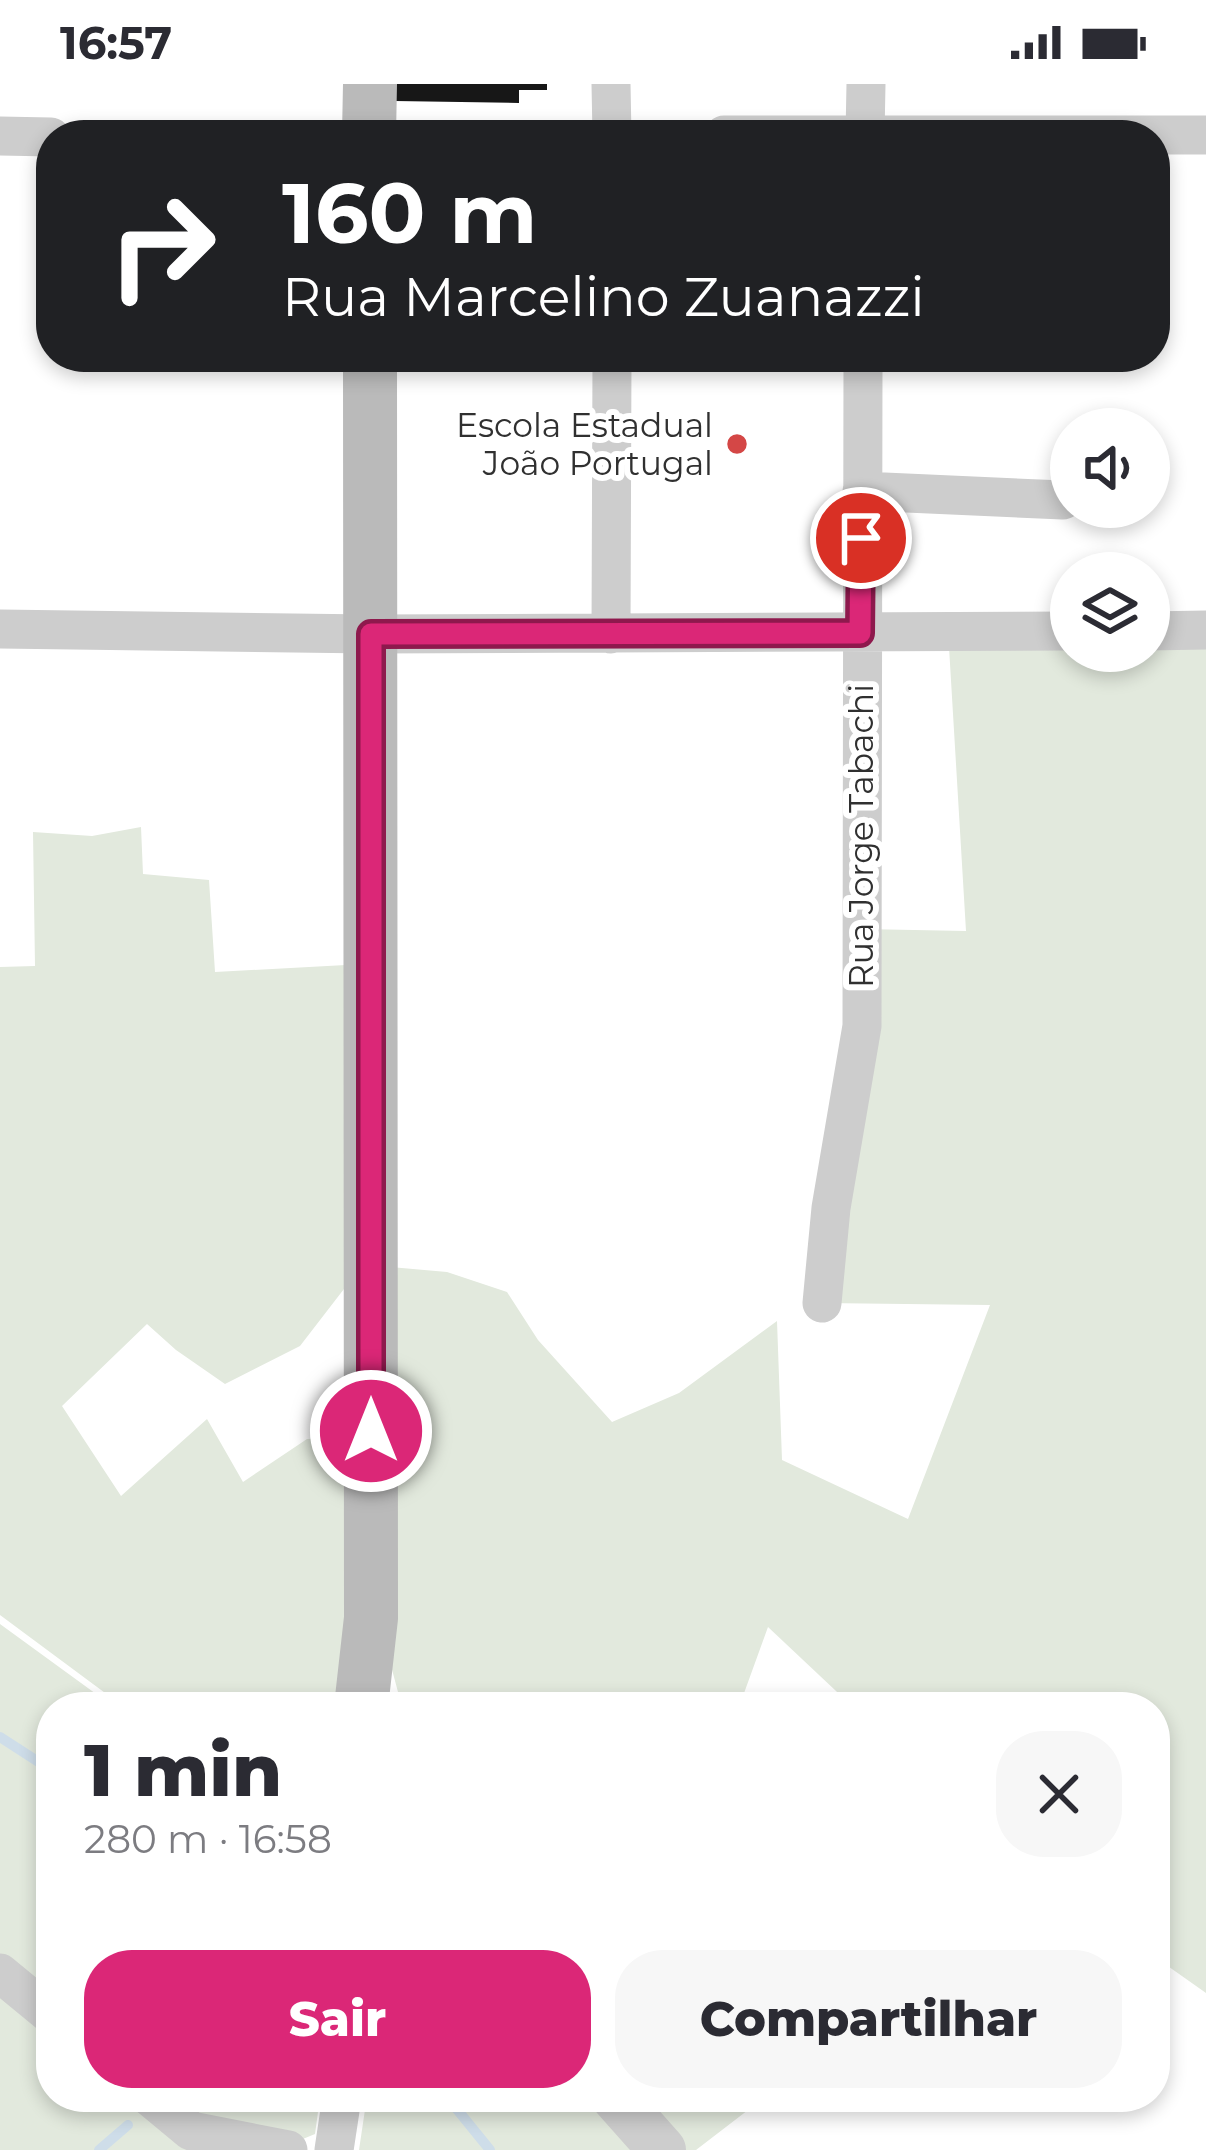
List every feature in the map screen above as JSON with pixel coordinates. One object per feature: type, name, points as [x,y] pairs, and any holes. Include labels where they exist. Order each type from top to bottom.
[{"type":"main road","points":[[369,120],[370,84]]},
{"type":"main road","points":[[363,1692],[371,1618],[370,372]]},
{"type":"main road","points":[[371,1618],[391,1692]]},
{"type":"street","points":[[611,84],[612,120]]},
{"type":"street","points":[[865,120],[866,84]]},
{"type":"street","points":[[1170,135],[1206,135]]},
{"type":"street","points":[[0,136],[36,136]]},
{"type":"street","points":[[611,634],[612,372]]},
{"type":"street","name":"Rua Jorge Tabachi","points":[[822,1303],[831,1208],[862,1026],[863,372]]},
{"type":"street","points":[[862,491],[1050,499]]},
{"type":"street","points":[[0,629],[371,634],[1050,631]]},
{"type":"street","points":[[1170,631],[1206,630]]},
{"type":"street","points":[[0,1973],[36,2003]]},
{"type":"street","points":[[168,2112],[191,2131],[288,2150]]},
{"type":"street","points":[[334,2150],[340,2112]]},
{"type":"street","points":[[628,2112],[662,2150]]},
{"type":"shaded area","points":[[1170,646],[1206,646],[1206,1993],[1170,1968],[1170,1692],[837,1692],[768,1627],[744,1692],[398,1692],[378,1617],[379,1266],[447,1272],[507,1292],[538,1340],[612,1422],[679,1393],[777,1321],[782,1460],[908,1519],[990,1305],[822,1303],[862,929],[966,931],[949,647],[1050,647],[1050,672],[1170,672]]},
{"type":"shaded area","points":[[141,827],[143,874],[209,880],[215,972],[364,964],[364,1263],[300,1346],[225,1384],[147,1324],[62,1406],[121,1496],[207,1419],[243,1482],[307,1439],[367,1437],[358,1692],[104,1692],[0,1615],[0,967],[35,966],[33,832],[92,836]]},
{"type":"shaded area","points":[[0,1624],[93,1692],[36,1692],[36,1988],[0,1958]]},
{"type":"shaded area","points":[[0,1989],[36,2019],[36,2112],[148,2112],[184,2141],[224,2150],[0,2150]]},
{"type":"shaded area","points":[[186,2112],[318,2112],[315,2134],[298,2141],[195,2119]]},
{"type":"shaded area","points":[[365,2112],[621,2112],[654,2150],[359,2150]]},
{"type":"shaded area","points":[[637,2112],[745,2112],[696,2150],[671,2150]]},
{"type":"building","points":[[396,84],[547,84],[547,90],[519,90],[519,103],[395,101]]},
{"type":"waterway","points":[[0,1737],[36,1760]]},
{"type":"waterway","points":[[459,2112],[490,2150]]},
{"type":"waterway","points":[[99,2150],[128,2125]]},
{"type":"place","name":"Escola Estadual João Portugal","points":[[737,444]]},
{"type":"route","points":[[371,1431],[371,634],[860,633],[861,538]]}]
